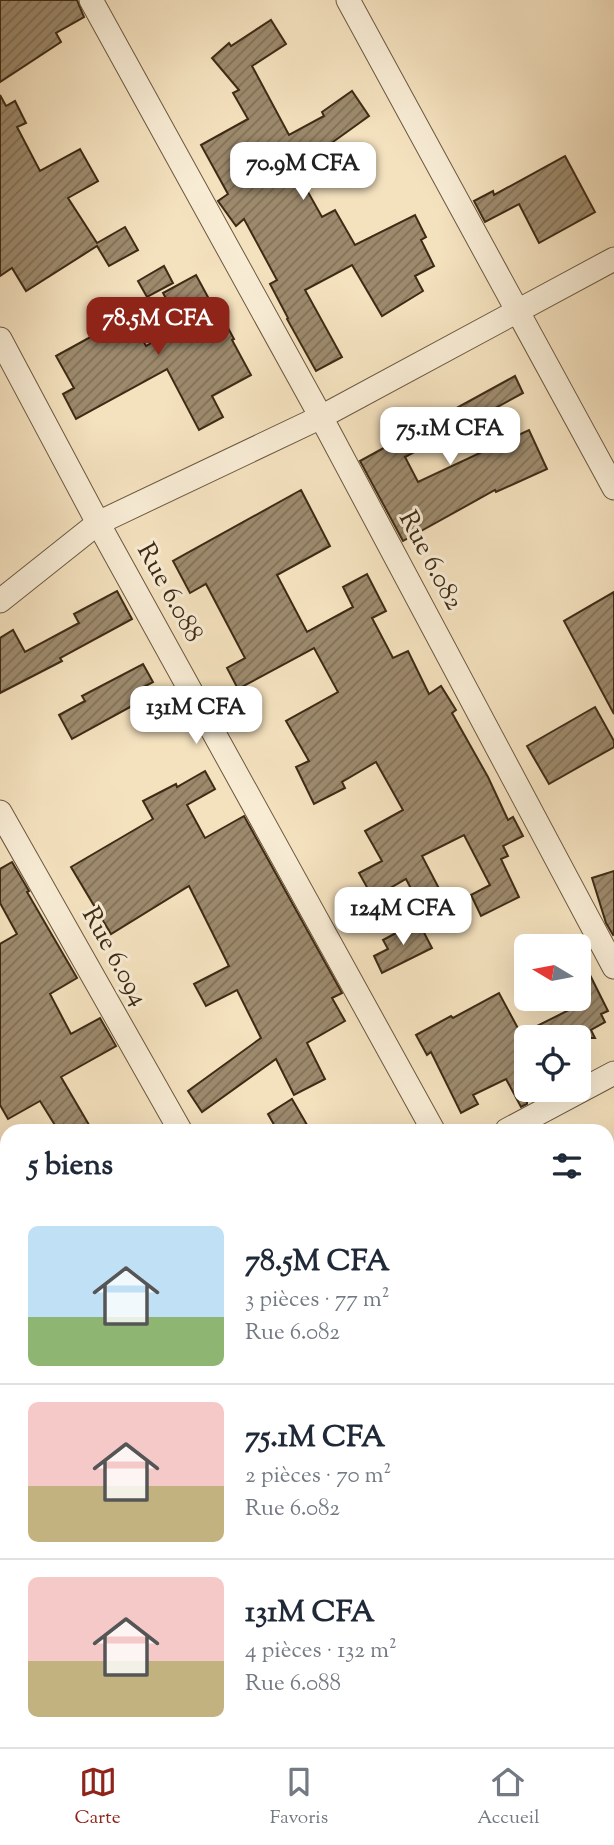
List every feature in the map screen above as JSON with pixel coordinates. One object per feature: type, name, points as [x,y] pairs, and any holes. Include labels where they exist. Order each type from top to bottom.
[{"type":"street","name":"Rue 6.082","points":[[91,0],[321,417],[614,967]]},
{"type":"street","points":[[348,0],[614,488]]},
{"type":"street","points":[[0,601],[98,523],[321,417],[614,259]]},
{"type":"street","name":"Rue 6.088","points":[[0,339],[98,523],[430,1124]]},
{"type":"street","name":"Rue 6.094","points":[[0,812],[177,1124]]},
{"type":"street","points":[[518,1124],[614,1073]]},
{"type":"building","points":[[0,0],[77,0],[84,17],[56,33],[61,42],[0,82]]},
{"type":"building","points":[[271,20],[286,44],[252,66],[289,135],[324,116],[322,112],[352,91],[369,116],[319,152],[329,171],[304,185],[322,217],[335,210],[355,245],[415,215],[426,237],[421,240],[434,266],[415,276],[423,291],[382,316],[352,265],[305,290],[342,357],[316,371],[270,284],[277,280],[244,219],[236,226],[218,201],[228,194],[201,145],[248,119],[233,93],[239,90],[212,58],[229,43],[231,46]]},
{"type":"building","points":[[0,95],[6,106],[15,101],[26,123],[17,127],[40,171],[80,149],[98,181],[68,198],[97,243],[125,227],[138,250],[109,266],[97,246],[26,291],[12,268],[0,276]]},
{"type":"building","points":[[565,156],[595,212],[539,243],[519,204],[485,222],[474,201],[493,191],[494,195]]},
{"type":"building","points":[[164,266],[173,283],[147,297],[138,281]]},
{"type":"building","points":[[196,275],[216,312],[219,311],[251,375],[212,396],[223,417],[199,430],[167,369],[76,419],[63,394],[74,388],[56,356],[107,328],[100,314],[122,302],[146,346],[181,326],[163,293]]},
{"type":"building","points":[[515,376],[523,393],[405,457],[418,482],[529,430],[547,469],[496,492],[495,490],[403,541],[360,461]]},
{"type":"building","points":[[301,490],[330,546],[277,575],[307,632],[353,607],[343,587],[367,574],[386,611],[372,618],[393,658],[408,651],[429,694],[441,686],[456,710],[452,713],[488,777],[508,820],[513,817],[523,836],[503,846],[508,856],[501,859],[519,897],[481,916],[471,895],[490,885],[464,835],[422,856],[455,919],[433,931],[406,879],[373,898],[359,873],[382,861],[365,831],[403,810],[376,762],[342,782],[345,788],[314,804],[296,767],[309,761],[286,721],[338,692],[314,648],[238,689],[227,668],[245,658],[206,584],[190,593],[173,561]]},
{"type":"building","points":[[117,591],[132,619],[60,658],[62,661],[0,693],[0,638],[13,630],[25,652],[79,623],[74,614]]},
{"type":"building","points":[[614,592],[614,714],[564,621]]},
{"type":"building","points":[[143,664],[153,682],[136,691],[141,701],[72,739],[59,715],[85,701],[82,696]]},
{"type":"building","points":[[595,707],[614,741],[614,747],[549,784],[527,746]]},
{"type":"building","points":[[205,771],[215,789],[187,805],[205,838],[244,816],[342,993],[332,998],[345,1021],[307,1043],[325,1079],[294,1095],[276,1059],[202,1112],[188,1091],[261,1038],[237,990],[206,1006],[194,984],[229,966],[189,886],[111,934],[71,867],[153,819],[143,801],[176,784],[177,787]]},
{"type":"building","points":[[12,862],[77,978],[50,994],[71,1034],[100,1018],[116,1046],[61,1077],[88,1124],[54,1124],[40,1101],[8,1119],[0,1105],[0,944],[17,934],[0,903],[0,869]]},
{"type":"building","points":[[614,871],[613,935],[606,923],[592,878]]},
{"type":"building","points":[[418,921],[432,948],[382,973],[374,956],[388,949],[383,940]]},
{"type":"building","points":[[592,979],[608,1011],[601,1014],[605,1022],[591,1030],[591,1025],[539,1025],[565,1012],[592,1012]]},
{"type":"building","points":[[499,993],[516,1025],[514,1025],[514,1094],[506,1079],[473,1095],[478,1104],[461,1113],[431,1052],[427,1055],[416,1035]]},
{"type":"building","points":[[292,1099],[307,1124],[274,1124],[268,1114]]}]
